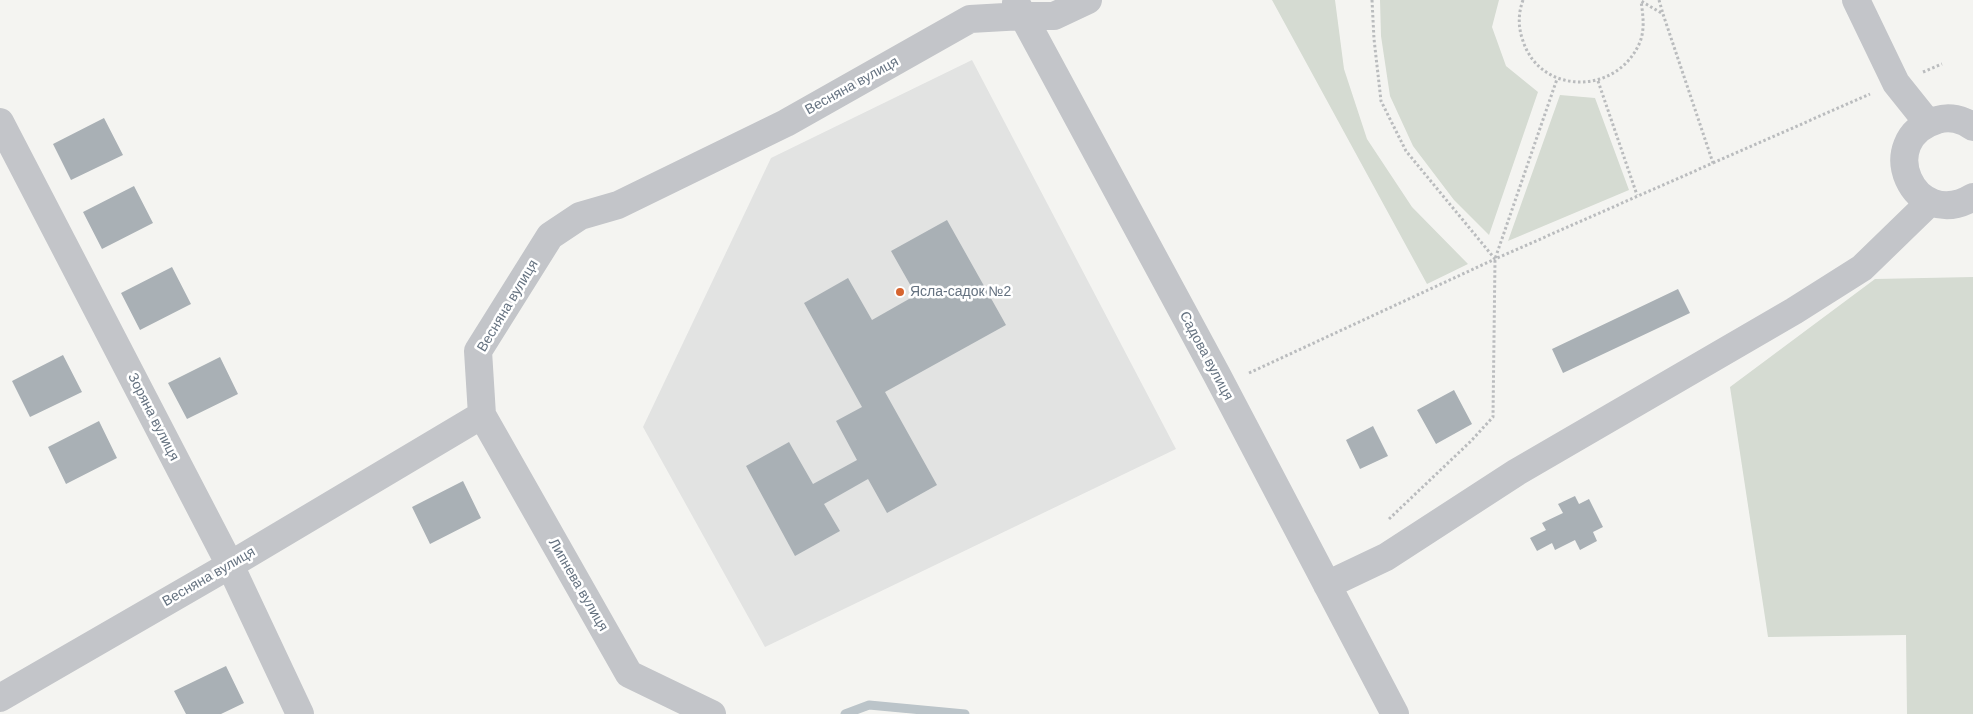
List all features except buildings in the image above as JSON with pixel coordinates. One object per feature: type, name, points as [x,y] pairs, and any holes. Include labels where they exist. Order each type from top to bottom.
[{"type":"street","name":"Весняна вулиця","points":[[0,698],[230,565],[482,415],[478,351],[550,236],[580,216],[618,205],[786,123],[970,19],[1019,8],[1054,16],[1088,0]]},
{"type":"street","points":[[1856,0],[1896,83],[1928,122]]},
{"type":"street","name":"Садова вулиця","points":[[1019,8],[1217,375],[1391,707]]},
{"type":"street","points":[[1973,127],[1956,119],[1942,118],[1928,122],[1916,131],[1908,142],[1904,156],[1904,170],[1909,183],[1918,194],[1930,202],[1944,205],[1959,204],[1973,197]]},
{"type":"street","name":"Зоряна вулиця","points":[[0,122],[230,565],[300,714]]},
{"type":"street","points":[[1327,584],[1386,557],[1517,472],[1794,311],[1862,268],[1930,202]]},
{"type":"street","name":"Липнева вулиця","points":[[482,415],[629,674],[712,714]]},
{"type":"path","points":[[1372,0],[1374,39],[1382,100],[1406,151],[1495,259]]},
{"type":"path","points":[[1523,0],[1520,9],[1519,30],[1526,50],[1539,67],[1558,78],[1578,83],[1598,81],[1616,72],[1631,59],[1640,41],[1644,21],[1641,1]]},
{"type":"path","points":[[1659,0],[1713,163]]},
{"type":"path","points":[[1641,1],[1663,14]]},
{"type":"path","points":[[1387,521],[1471,441],[1493,417],[1495,259],[1558,78]]},
{"type":"path","points":[[1598,81],[1637,195]]},
{"type":"path","points":[[1248,374],[1637,195],[1870,94]]},
{"type":"shaded area","points":[[1272,0],[1335,0],[1344,69],[1367,139],[1412,207],[1468,264],[1427,284]]},
{"type":"shaded area","points":[[1380,0],[1499,0],[1492,27],[1506,66],[1538,92],[1489,235],[1454,200],[1413,146],[1390,96],[1381,36]]},
{"type":"shaded area","name":"Ясла-садок №2","points":[[972,60],[1176,449],[765,647],[643,427],[771,158]]},
{"type":"shaded area","points":[[1560,95],[1595,98],[1629,190],[1508,241]]},
{"type":"shaded area","points":[[1973,277],[1973,714],[1907,714],[1906,635],[1768,637],[1730,387],[1875,279]]},
{"type":"waterway","points":[[845,714],[869,705],[965,714]]},
{"type":"place","name":"Ясла-садок №2","points":[[900,292]]}]
